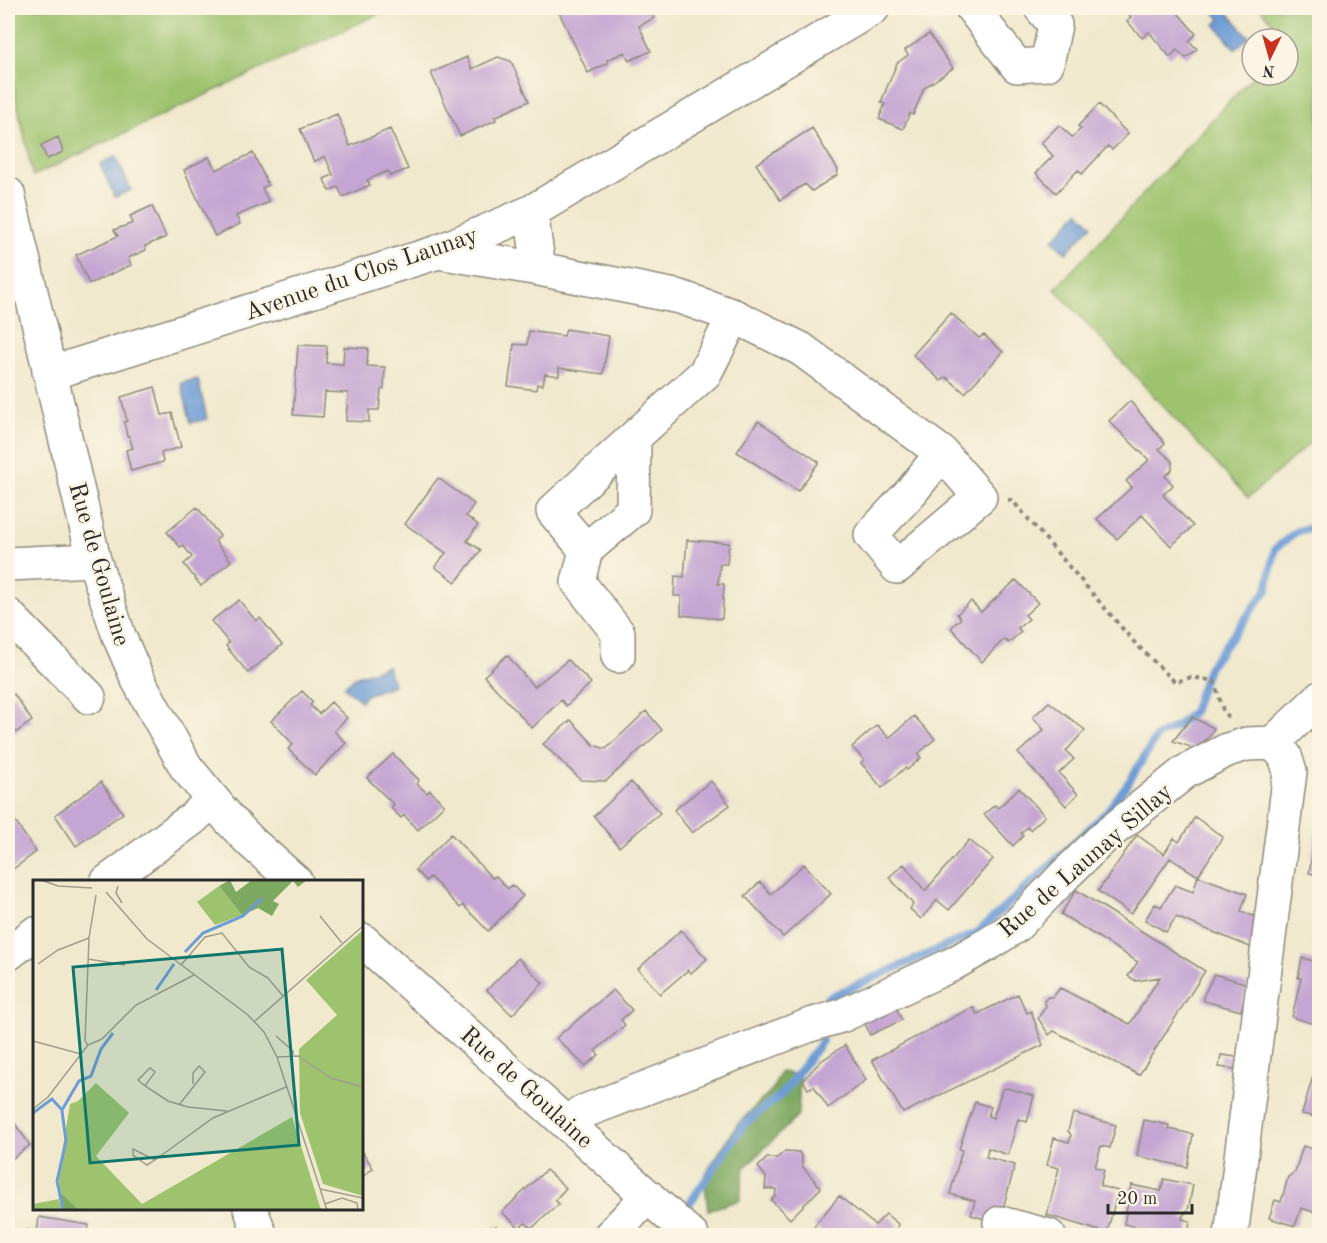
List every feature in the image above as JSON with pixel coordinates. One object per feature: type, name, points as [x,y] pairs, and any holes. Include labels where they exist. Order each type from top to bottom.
[{"type":"street","name":"Avenue du Clos Launay","points":[[50,372],[438,252],[531,212],[873,8]]},
{"type":"street","points":[[972,8],[1017,66],[1047,64],[1055,25],[1041,8]]},
{"type":"street","name":"Rue de Goulaine","points":[[8,194],[94,561],[110,614],[138,680],[186,767],[251,842],[294,880]]},
{"type":"street","points":[[531,212],[539,269]]},
{"type":"street","points":[[438,252],[680,297],[734,316],[801,349],[942,453],[980,497],[897,567],[871,535],[911,492],[942,453]]},
{"type":"street","points":[[586,550],[553,511],[705,373],[734,316]]},
{"type":"street","points":[[618,656],[618,633],[578,582],[586,550],[633,510],[634,439]]},
{"type":"street","points":[[8,564],[94,561]]},
{"type":"street","points":[[8,615],[90,697]]},
{"type":"street","points":[[1231,1236],[1290,772],[1285,756],[1260,744],[1320,698]]},
{"type":"street","name":"Rue de Launay Sillay","points":[[569,1124],[580,1113],[810,1025],[842,1016],[951,965],[1016,926],[1103,838],[1185,772],[1227,750],[1260,744]]},
{"type":"street","points":[[110,880],[192,819],[213,800]]},
{"type":"street","name":"Rue de Goulaine","points":[[363,941],[692,1236]]},
{"type":"street","points":[[610,1236],[648,1196]]},
{"type":"street","points":[[250,1210],[261,1236]]},
{"type":"street","points":[[1000,1223],[1049,1236]]},
{"type":"path","points":[[980,497],[1012,500],[1134,642],[1175,682],[1192,676],[1214,681],[1223,710],[1260,744]]},
{"type":"green space","points":[[8,8],[391,8],[33,176],[8,62]]},
{"type":"green space","points":[[1260,8],[1319,8],[1320,434],[1248,498],[1055,289],[1243,87],[1300,87],[1300,27],[1276,27]]},
{"type":"green space","points":[[780,1072],[800,1075],[798,1116],[744,1168],[740,1200],[708,1210],[704,1176],[737,1125],[773,1089]]},
{"type":"water","points":[[1224,8],[1240,27],[1240,45],[1235,49],[1215,24],[1220,20],[1214,11]]},
{"type":"water","points":[[116,156],[131,190],[115,197],[100,164]]},
{"type":"water","points":[[1079,211],[1092,225],[1066,253],[1053,240]]},
{"type":"water","points":[[198,379],[207,419],[191,423],[181,383]]},
{"type":"water","points":[[387,666],[394,685],[366,695],[361,701],[344,687],[355,677]]},
{"type":"building","points":[[557,8],[649,8],[654,18],[639,26],[651,51],[629,61],[625,52],[607,60],[608,63],[588,73]]},
{"type":"building","points":[[1123,8],[1182,9],[1178,13],[1196,34],[1189,41],[1197,49],[1186,58],[1177,50],[1170,57],[1149,32],[1142,38],[1127,21],[1131,17]]},
{"type":"building","points":[[929,34],[953,68],[924,88],[913,115],[910,113],[903,129],[879,119],[885,104],[881,102],[897,63],[908,55],[905,50]]},
{"type":"building","points":[[467,57],[472,69],[498,57],[511,61],[529,101],[495,117],[496,120],[460,136],[431,73]]},
{"type":"building","points":[[1099,104],[1128,134],[1112,150],[1108,146],[1082,174],[1078,170],[1056,193],[1036,173],[1053,156],[1041,143],[1059,125],[1072,137],[1081,129],[1078,126]]},
{"type":"building","points":[[337,114],[350,146],[390,129],[408,169],[390,176],[388,171],[367,180],[370,185],[343,197],[338,187],[329,191],[324,179],[333,175],[325,156],[314,162],[300,129]]},
{"type":"building","points":[[812,128],[838,170],[837,175],[812,191],[805,184],[780,200],[756,164]]},
{"type":"building","points":[[58,137],[63,152],[47,159],[41,145]]},
{"type":"building","points":[[253,153],[268,185],[262,188],[269,202],[236,216],[240,224],[215,236],[184,170],[209,157],[216,170]]},
{"type":"building","points":[[152,206],[166,237],[145,246],[146,250],[128,258],[131,265],[89,284],[76,255],[118,236],[114,230],[133,223],[130,216]]},
{"type":"building","points":[[951,313],[979,338],[984,335],[1003,352],[965,393],[946,377],[941,381],[913,355]]},
{"type":"building","points":[[566,329],[609,336],[603,374],[559,368],[559,376],[545,374],[543,385],[537,384],[536,390],[508,386],[514,344],[527,345],[529,331],[564,336]]},
{"type":"building","points":[[298,345],[327,346],[326,363],[343,364],[344,347],[368,348],[367,366],[385,367],[384,389],[381,390],[379,410],[369,410],[369,422],[346,421],[348,393],[325,392],[323,417],[293,415]]},
{"type":"building","points":[[155,387],[162,415],[172,413],[181,447],[161,453],[163,462],[131,471],[126,450],[133,448],[127,436],[124,422],[127,421],[121,397]]},
{"type":"building","points":[[1130,401],[1165,443],[1159,449],[1172,461],[1172,470],[1165,476],[1173,485],[1163,495],[1193,526],[1171,546],[1142,515],[1117,539],[1097,519],[1132,487],[1126,481],[1149,460],[1109,421]]},
{"type":"building","points":[[758,421],[819,462],[798,491],[737,452]]},
{"type":"building","points":[[438,478],[474,504],[466,516],[478,525],[467,541],[481,550],[456,582],[435,567],[446,553],[405,524]]},
{"type":"building","points":[[197,507],[220,536],[215,541],[231,561],[201,586],[184,564],[192,557],[183,545],[180,547],[167,532]]},
{"type":"building","points":[[687,540],[729,543],[727,564],[720,564],[718,584],[724,584],[722,619],[681,615],[681,596],[674,596],[675,576],[684,577]]},
{"type":"building","points":[[1016,580],[1038,603],[1025,615],[1029,619],[1018,628],[1021,632],[1008,643],[1004,639],[982,662],[951,628],[961,618],[957,614],[971,601],[981,612]]},
{"type":"building","points":[[239,600],[256,621],[260,618],[282,645],[248,673],[226,646],[229,643],[211,621]]},
{"type":"building","points":[[507,655],[534,687],[568,660],[591,683],[566,706],[561,700],[532,728],[484,676]]},
{"type":"building","points":[[302,691],[313,702],[310,705],[319,714],[331,702],[347,718],[334,731],[346,743],[315,775],[288,749],[293,744],[271,721]]},
{"type":"building","points":[[14,694],[32,721],[8,738],[8,698]]},
{"type":"building","points":[[1049,702],[1085,730],[1066,751],[1074,759],[1059,773],[1078,794],[1066,806],[1018,753],[1044,730],[1033,717]]},
{"type":"building","points":[[646,711],[662,730],[606,781],[581,780],[543,744],[571,720],[594,745],[606,749]]},
{"type":"building","points":[[914,716],[935,739],[918,754],[921,758],[907,770],[905,768],[882,788],[861,763],[864,760],[852,747],[877,725],[889,738]]},
{"type":"building","points":[[1192,717],[1214,728],[1209,737],[1196,749],[1173,741]]},
{"type":"building","points":[[393,754],[419,780],[417,784],[427,793],[430,790],[444,805],[418,830],[404,815],[401,818],[391,808],[394,805],[367,778]]},
{"type":"building","points":[[711,781],[730,805],[692,833],[674,810]]},
{"type":"building","points":[[101,782],[123,813],[76,846],[55,815]]},
{"type":"building","points":[[631,782],[660,813],[619,847],[594,816]]},
{"type":"building","points":[[1019,788],[1045,816],[1030,830],[1027,827],[1021,833],[1023,836],[1013,846],[984,814],[995,805],[998,808]]},
{"type":"building","points":[[1195,817],[1223,837],[1198,876],[1170,858],[1131,914],[1098,891],[1137,835],[1164,854],[1174,838],[1179,842]]},
{"type":"building","points":[[15,821],[36,852],[8,873],[8,826]]},
{"type":"building","points":[[1318,822],[1320,868],[1317,875],[1309,873]]},
{"type":"building","points":[[451,834],[492,878],[496,876],[508,889],[512,885],[523,896],[488,931],[463,905],[460,908],[430,877],[426,881],[415,870]]},
{"type":"building","points":[[969,840],[993,859],[949,910],[937,900],[921,919],[910,909],[913,904],[889,877],[904,864],[925,891]]},
{"type":"building","points":[[804,864],[831,894],[783,937],[745,896],[760,882],[771,894]]},
{"type":"building","points":[[1198,876],[1247,894],[1241,911],[1261,919],[1255,949],[1176,917],[1166,932],[1145,920],[1155,904],[1161,907],[1175,885],[1193,892]]},
{"type":"building","points":[[1076,890],[1205,971],[1139,1075],[1054,1031],[1049,1035],[1038,1018],[1046,1006],[1044,1001],[1048,997],[1053,997],[1060,988],[1130,1024],[1160,977],[1136,981],[1128,976],[1138,962],[1061,914]]},
{"type":"building","points":[[681,930],[707,959],[691,973],[688,970],[660,994],[638,969]]},
{"type":"building","points":[[518,958],[543,983],[512,1015],[487,990]]},
{"type":"building","points":[[1302,958],[1320,963],[1320,1026],[1292,1017],[1301,978],[1298,978]]},
{"type":"building","points":[[1214,974],[1248,984],[1241,1011],[1204,1001],[1203,997]]},
{"type":"building","points":[[613,990],[632,1010],[621,1020],[625,1025],[595,1051],[599,1055],[585,1066],[556,1038]]},
{"type":"building","points":[[1018,994],[1027,1013],[1031,1011],[1043,1045],[903,1113],[872,1060],[973,1007],[977,1014]]},
{"type":"building","points":[[895,1005],[902,1020],[870,1035],[863,1019]]},
{"type":"building","points":[[845,1045],[866,1080],[828,1108],[814,1086],[808,1089],[803,1080],[821,1061]]},
{"type":"building","points":[[1221,1055],[1244,1058],[1242,1070],[1219,1067]]},
{"type":"building","points":[[1320,1055],[1320,1118],[1302,1114]]},
{"type":"building","points":[[1007,1088],[1034,1096],[1027,1122],[1018,1119],[1008,1155],[988,1148],[986,1157],[1015,1165],[999,1223],[971,1215],[975,1201],[950,1194],[962,1150],[959,1149],[975,1102],[991,1107],[988,1116],[993,1118],[1002,1090]]},
{"type":"building","points":[[1073,1113],[1116,1125],[1110,1148],[1101,1146],[1095,1167],[1104,1170],[1100,1186],[1118,1191],[1107,1233],[1047,1215],[1059,1168],[1047,1165],[1054,1138],[1069,1142],[1071,1135],[1068,1131]]},
{"type":"building","points":[[8,1114],[30,1145],[8,1162]]},
{"type":"building","points":[[1144,1120],[1169,1125],[1168,1129],[1193,1134],[1187,1167],[1137,1156]]},
{"type":"building","points":[[1303,1146],[1320,1151],[1320,1212],[1301,1208],[1295,1226],[1269,1218],[1275,1200],[1281,1202],[1288,1177],[1295,1172]]},
{"type":"building","points":[[785,1151],[799,1152],[802,1166],[821,1188],[790,1219],[771,1200],[775,1196],[776,1189],[765,1189],[766,1177],[758,1167],[767,1158],[777,1158]]},
{"type":"building","points":[[363,1153],[373,1168],[363,1176]]},
{"type":"building","points":[[546,1170],[566,1188],[555,1200],[559,1204],[532,1228],[525,1223],[519,1228],[502,1212]]},
{"type":"building","points":[[1164,1179],[1193,1185],[1188,1211],[1182,1219],[1190,1221],[1188,1236],[1178,1236],[1124,1224],[1131,1185],[1161,1191]]},
{"type":"building","points":[[839,1196],[875,1225],[886,1214],[898,1224],[895,1236],[826,1236],[814,1226]]},
{"type":"building","points":[[39,1217],[89,1225],[87,1236],[26,1236],[27,1230],[37,1232]]},
{"type":"building","points":[[496,1226],[505,1236],[484,1236]]},
{"type":"waterway","points":[[827,998],[978,932],[1106,813],[1157,736],[1177,726],[1193,712],[1208,668],[1267,590],[1275,549],[1297,531],[1320,526]]},
{"type":"waterway","points":[[689,1204],[744,1124],[782,1094],[822,1041]]}]
